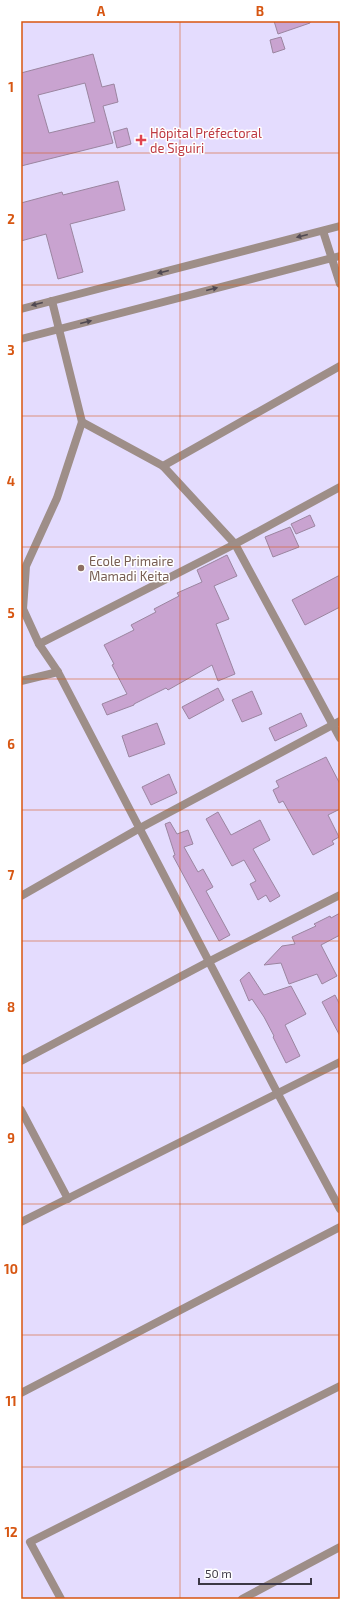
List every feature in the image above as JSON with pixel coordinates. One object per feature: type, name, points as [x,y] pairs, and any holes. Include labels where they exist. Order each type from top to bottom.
[{"type":"street","points":[[21,308],[340,226]]},
{"type":"street","points":[[323,231],[340,284]]},
{"type":"street","points":[[21,339],[340,256]]},
{"type":"street","points":[[52,301],[82,422],[57,498],[26,566],[23,610],[39,644],[58,672],[208,962],[340,1209]]},
{"type":"street","points":[[163,466],[340,366]]},
{"type":"street","points":[[82,422],[163,466],[235,544],[337,723],[340,738]]},
{"type":"street","points":[[39,644],[235,544],[340,488]]},
{"type":"street","points":[[21,681],[58,672]]},
{"type":"street","points":[[21,896],[140,828],[337,723]]},
{"type":"street","points":[[21,1061],[208,962],[340,895]]},
{"type":"street","points":[[21,1222],[340,1062]]},
{"type":"street","points":[[21,1110],[68,1199]]},
{"type":"street","points":[[21,1393],[340,1227]]},
{"type":"street","points":[[61,1599],[30,1542],[340,1386]]},
{"type":"street","points":[[242,1599],[340,1547]]},
{"type":"building","points":[[274,21],[310,21],[310,23],[278,34]]},
{"type":"building","points":[[281,37],[285,49],[273,53],[270,40]]},
{"type":"building","points":[[93,54],[102,87],[114,84],[118,102],[103,106],[113,143],[21,166],[21,73]],"holes":[[[85,83],[95,122],[49,133],[38,95]]]},
{"type":"building","points":[[127,128],[131,144],[117,148],[113,132]]},
{"type":"building","points":[[118,181],[125,210],[70,224],[83,272],[58,279],[46,234],[21,241],[21,203],[62,192],[63,195]]},
{"type":"building","points":[[310,515],[315,526],[296,534],[291,524]]},
{"type":"building","points":[[290,527],[299,547],[273,557],[265,537]]},
{"type":"building","points":[[227,555],[237,576],[214,586],[229,619],[216,624],[235,674],[218,681],[212,665],[168,690],[166,688],[134,705],[107,715],[102,704],[127,694],[112,665],[114,664],[104,645],[134,630],[131,625],[156,612],[154,609],[179,596],[177,593],[202,582],[197,570]]},
{"type":"building","points":[[340,575],[340,607],[305,625],[292,600]]},
{"type":"building","points":[[218,688],[224,700],[189,719],[182,707]]},
{"type":"building","points":[[252,691],[262,714],[242,722],[232,700]]},
{"type":"building","points":[[301,713],[307,726],[275,741],[269,728]]},
{"type":"building","points":[[157,723],[165,744],[129,757],[122,736]]},
{"type":"building","points":[[326,757],[340,784],[340,809],[328,815],[339,837],[332,841],[334,844],[313,855],[283,801],[279,803],[273,790],[279,787],[276,781]]},
{"type":"building","points":[[169,774],[177,793],[151,805],[142,787]]},
{"type":"building","points":[[218,812],[231,835],[260,820],[270,840],[253,849],[280,896],[270,902],[266,895],[258,900],[250,884],[256,881],[244,860],[232,866],[206,819]]},
{"type":"building","points":[[170,822],[177,834],[188,830],[193,844],[184,847],[198,872],[203,869],[213,887],[206,891],[230,935],[219,941],[173,856],[175,855],[165,824]]},
{"type":"building","points":[[340,913],[340,935],[321,945],[337,976],[322,984],[317,974],[289,984],[281,963],[264,965],[282,946],[295,944],[292,937],[316,926],[314,924],[330,916],[331,918]]},
{"type":"building","points":[[249,972],[264,995],[291,986],[306,1014],[285,1025],[300,1056],[286,1063],[264,1017],[252,999],[249,1001],[240,980]]},
{"type":"building","points":[[335,995],[340,1005],[340,1036],[322,1002]]},
{"type":"place","name":"Hôpital Préfectoral de Siguiri","points":[[141,140]]},
{"type":"place","name":"Ecole Primaire Mamadi Keita","points":[[81,568]]}]
